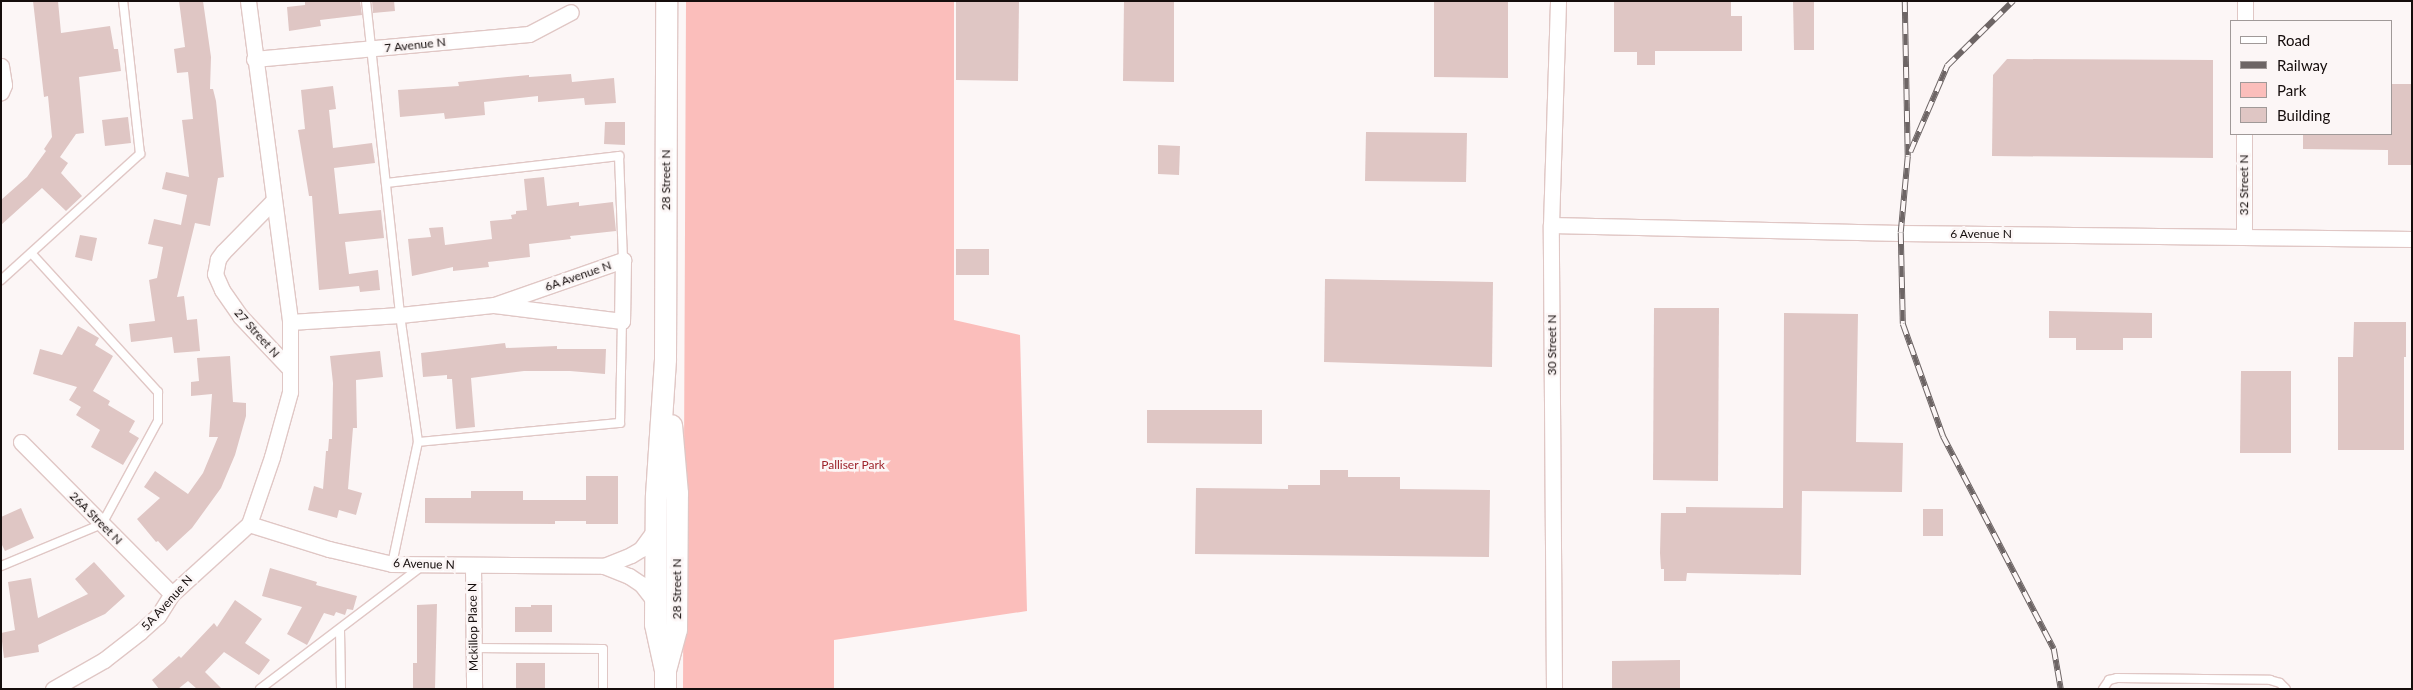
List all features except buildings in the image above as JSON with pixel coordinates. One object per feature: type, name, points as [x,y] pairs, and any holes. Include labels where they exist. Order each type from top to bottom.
[{"type":"main road","name":"28 Street N","points":[[665,679],[655,624],[655,602],[656,528],[665,358],[666,1]]},
{"type":"main road","name":"28 Street N","points":[[665,358],[677,503],[676,629],[665,679]]},
{"type":"street","name":"27 Street N","points":[[248,1],[254,59],[290,322],[290,392],[272,458],[249,524]]},
{"type":"street","name":"30 Street N","points":[[1554,689],[1551,225],[1558,1]]},
{"type":"street","points":[[2245,1],[2245,20]]},
{"type":"street","name":"7 Avenue N","points":[[254,59],[529,34],[572,12]]},
{"type":"street","points":[[1,66],[4,85],[1,92]]},
{"type":"street","name":"32 Street N","points":[[2244,135],[2244,236]]},
{"type":"street","name":"27 Street N","points":[[274,201],[222,252],[218,259],[215,274],[222,290],[240,316],[290,368]]},
{"type":"street","name":"6 Avenue N","points":[[1551,225],[1901,233],[2412,239]]},
{"type":"street","name":"6A Avenue N","points":[[290,322],[400,315],[494,305],[623,260],[622,322],[494,305]]},
{"type":"street","name":"26A Street N","points":[[21,442],[172,594]]},
{"type":"street","name":"6 Avenue N","points":[[249,524],[329,550],[392,564],[422,566],[604,566],[629,576],[641,584],[655,602]]},
{"type":"street","name":"5A Avenue N","points":[[53,689],[104,660],[140,632],[158,616],[172,594],[249,524]]},
{"type":"street","name":"6 Avenue N","points":[[604,566],[631,555],[641,548],[656,528]]},
{"type":"street","name":"Mckillop Place N","points":[[473,565],[474,689]]},
{"type":"lane","points":[[1,280],[140,154],[123,1]]},
{"type":"lane","points":[[366,1],[400,315],[418,442],[392,564]]},
{"type":"lane","points":[[386,182],[619,156],[623,260]]},
{"type":"lane","points":[[1,566],[102,524],[158,422],[158,392],[31,253]]},
{"type":"lane","points":[[418,442],[620,423],[622,322]]},
{"type":"lane","points":[[260,689],[422,566]]},
{"type":"lane","points":[[340,630],[341,689]]},
{"type":"lane","points":[[474,648],[603,649],[603,689]]},
{"type":"lane","points":[[2103,689],[2109,680],[2117,678],[2270,680],[2280,683],[2286,689]]},
{"type":"green space","name":"Palliser Park","points":[[686,1],[954,1],[954,320],[1020,335],[1027,611],[834,640],[834,689],[683,689]]},
{"type":"railway","points":[[1905,1],[1908,157],[1901,233],[1903,324],[1943,436],[2054,649],[2061,689]]},
{"type":"railway","points":[[1910,152],[1947,66],[2013,1]]}]
